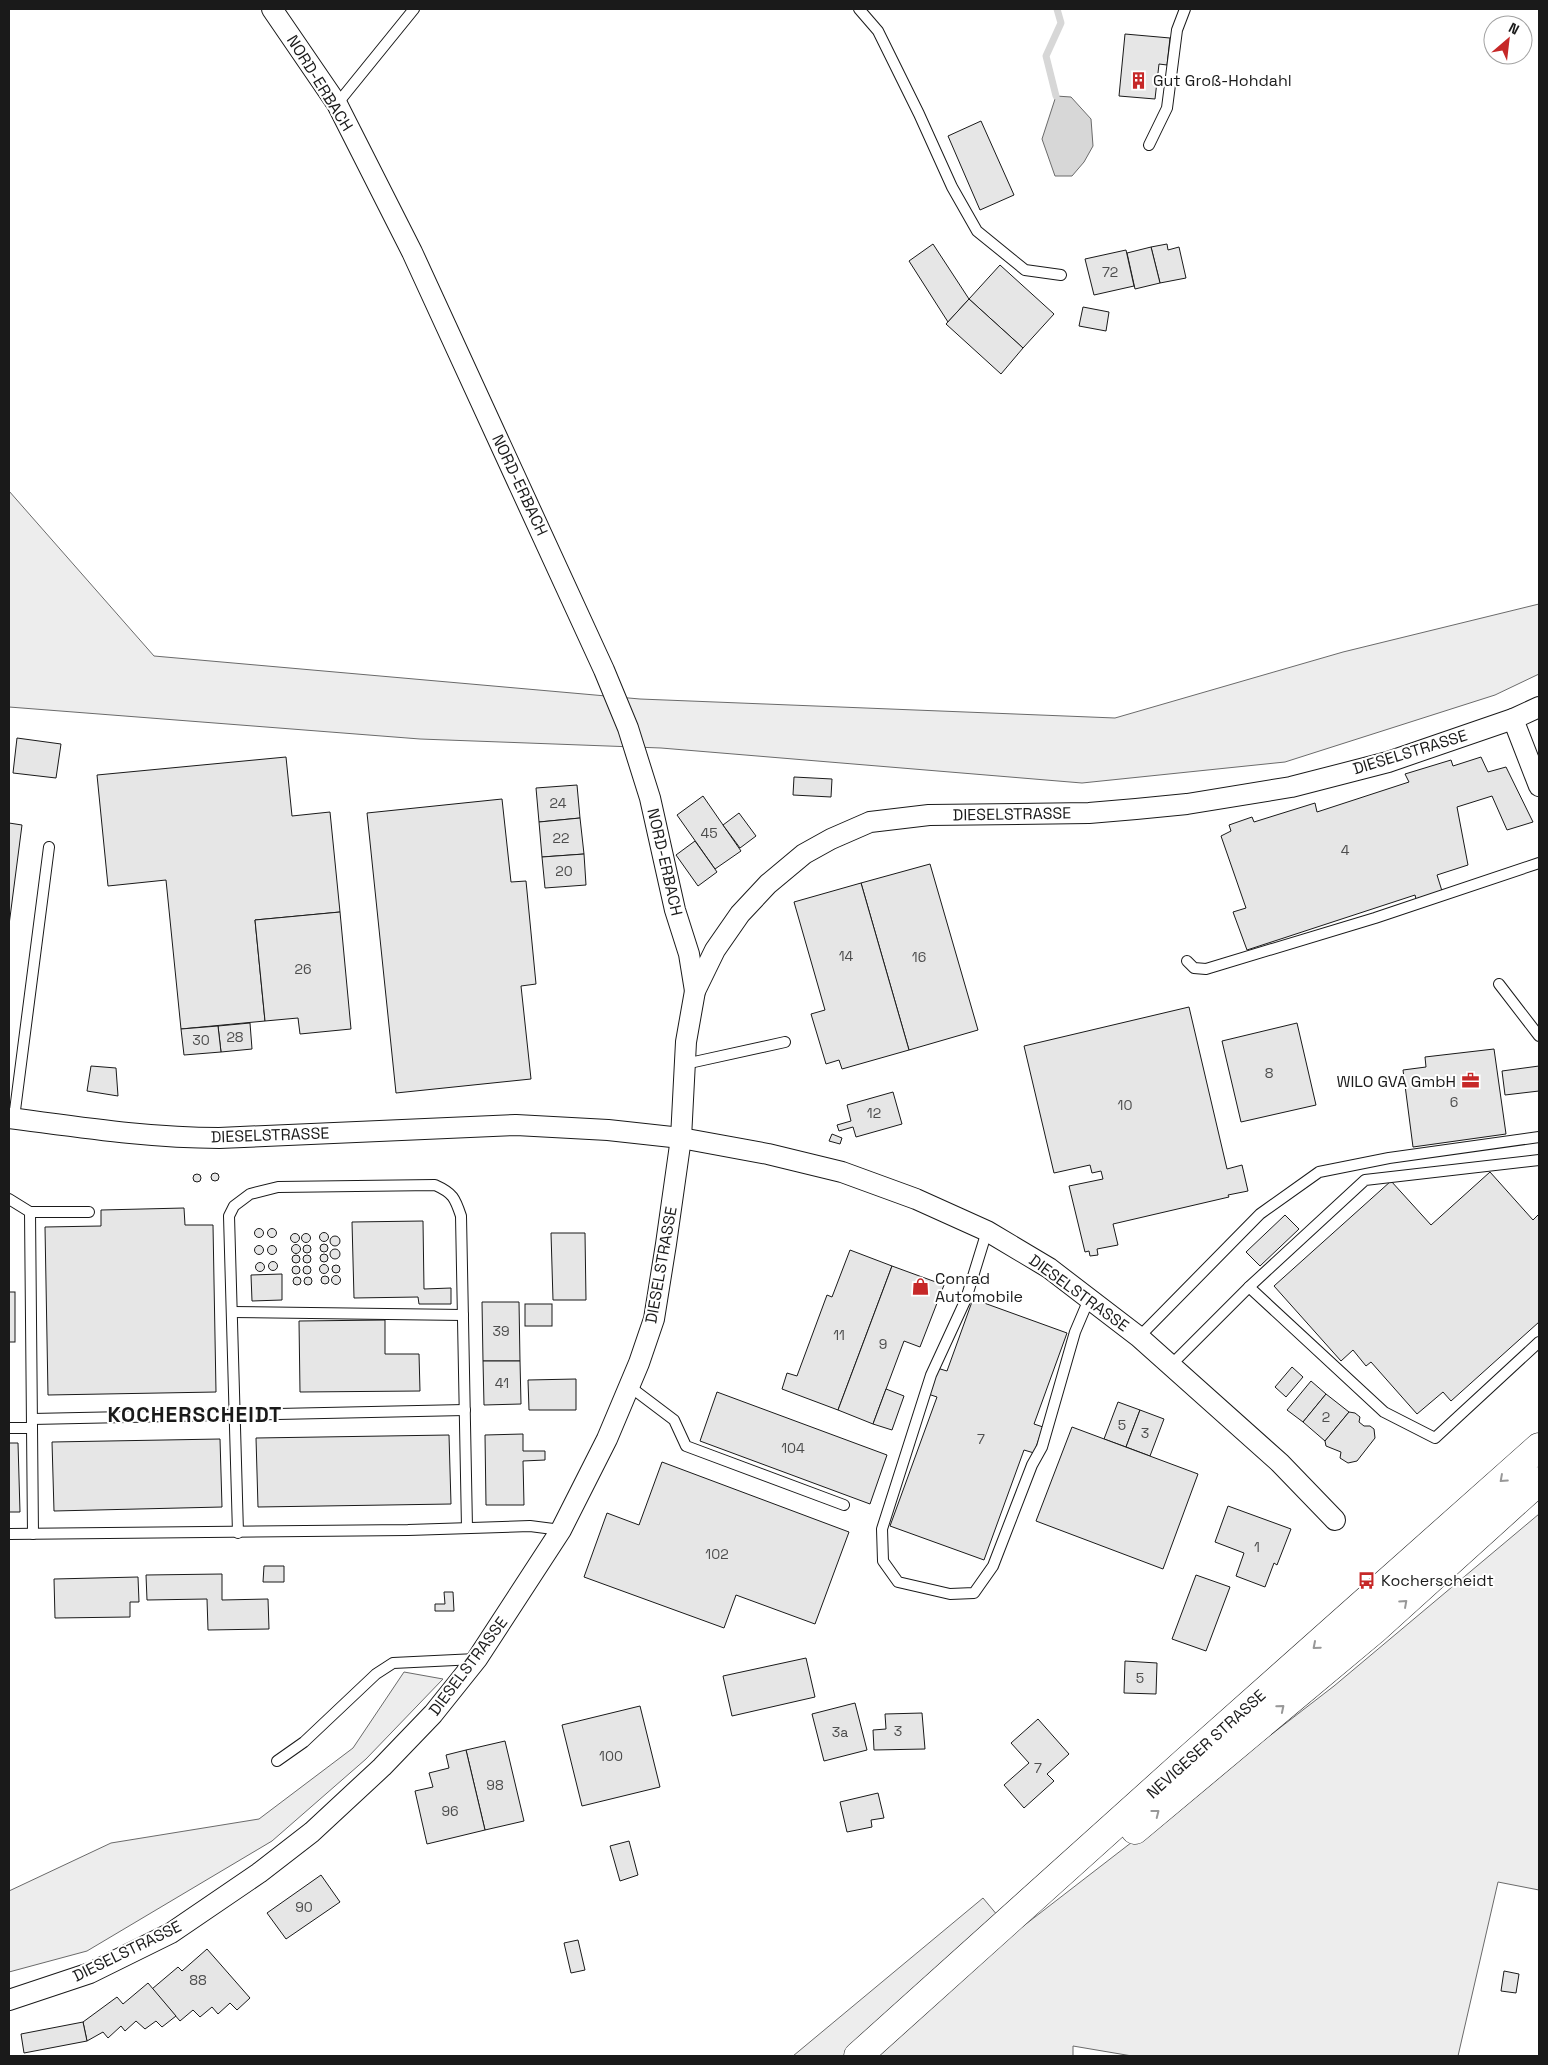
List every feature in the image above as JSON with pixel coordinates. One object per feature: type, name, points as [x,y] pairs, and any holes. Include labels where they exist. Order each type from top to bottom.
[{"type":"main road","name":"NEVIGESER STRASSE","points":[[866,2049],[1539,1447]]},
{"type":"main road","name":"NEVIGESER STRASSE","points":[[866,2049],[1168,1803],[1373,1631],[1539,1481]]},
{"type":"street","name":"NORD-ERBACH","points":[[272,9],[336,104],[420,270],[604,670],[628,728],[650,798],[675,910],[688,954],[695,991]]},
{"type":"street","name":"DIESELSTRASSE","points":[[9,2000],[90,1973],[171,1933],[259,1873],[312,1832],[382,1767],[434,1714],[477,1659],[562,1530],[607,1439],[629,1386],[654,1319],[681,1138],[686,1042],[695,991],[715,950],[740,914],[768,884],[804,854],[831,839],[870,822],[929,815],[1089,813],[1196,802],[1291,786],[1388,762],[1513,719],[1539,707]]},
{"type":"street","points":[[1513,719],[1539,786]]},
{"type":"street","name":"DIESELSTRASSE","points":[[11,1118],[132,1135],[173,1138],[219,1138],[516,1126],[608,1130],[681,1138],[768,1154],[842,1172],[916,1199],[987,1231],[1049,1268],[1139,1337],[1280,1462],[1335,1520]]},
{"type":"lane","points":[[336,104],[414,9]]},
{"type":"lane","points":[[859,9],[878,31],[920,114],[952,187],[977,231],[1024,270],[1061,276]]},
{"type":"lane","points":[[1149,145],[1167,108],[1177,30],[1185,9]]},
{"type":"lane","points":[[11,1118],[50,847]]},
{"type":"lane","points":[[1187,961],[1194,968],[1206,969],[1375,918],[1539,864]]},
{"type":"lane","points":[[1499,984],[1539,1036]]},
{"type":"lane","points":[[685,1064],[785,1042]]},
{"type":"lane","points":[[1139,1337],[1260,1214],[1319,1172],[1390,1158],[1539,1137]]},
{"type":"lane","points":[[1170,1365],[1249,1287],[1365,1180],[1539,1160]]},
{"type":"lane","points":[[238,1533],[229,1216],[234,1206],[250,1194],[278,1187],[435,1185],[449,1191],[456,1201],[461,1216],[467,1528]]},
{"type":"lane","points":[[9,1199],[30,1212],[89,1212]]},
{"type":"lane","points":[[30,1212],[33,1534]]},
{"type":"lane","points":[[987,1231],[966,1299],[931,1375],[891,1495],[882,1529],[883,1560],[898,1582],[950,1594],[974,1593],[993,1566],[1032,1465],[1042,1447],[1075,1332],[1089,1299]]},
{"type":"lane","points":[[1249,1287],[1384,1412],[1435,1438],[1539,1342]]},
{"type":"lane","points":[[232,1312],[463,1315]]},
{"type":"lane","points":[[629,1386],[674,1420],[686,1446],[844,1505]]},
{"type":"lane","points":[[9,1428],[32,1424],[235,1415],[465,1410]]},
{"type":"lane","points":[[9,1534],[238,1533],[530,1526],[562,1530]]},
{"type":"lane","points":[[277,1761],[304,1742],[376,1674],[393,1664],[477,1659]]},
{"type":"shaded area","points":[[1056,96],[1071,97],[1091,119],[1093,146],[1084,162],[1072,176],[1055,176],[1042,139]]},
{"type":"shaded area","points":[[9,491],[154,656],[640,699],[1115,718],[1343,652],[1539,604],[1539,674],[1495,695],[1285,762],[1082,783],[661,748],[420,739],[9,707]]},
{"type":"shaded area","points":[[1539,1514],[1539,1890],[1498,1882],[1458,2056],[1132,2056],[1073,2046],[1073,2056],[793,2056],[983,1898],[1013,1934],[1334,1686]]},
{"type":"shaded area","points":[[404,1672],[443,1679],[366,1759],[272,1841],[87,1951],[9,1972],[9,1891],[111,1843],[259,1819],[353,1748]]},
{"type":"building","name":"Gut Groß-Hohdahl","points":[[1125,34],[1170,38],[1167,65],[1159,64],[1155,99],[1119,96]]},
{"type":"building","points":[[981,121],[1014,195],[980,210],[948,136]]},
{"type":"building","points":[[933,244],[969,299],[948,322],[909,261]]},
{"type":"building","points":[[1167,244],[1168,250],[1179,247],[1186,278],[1160,283],[1151,247]]},
{"type":"building","points":[[1151,247],[1160,283],[1135,289],[1127,253]]},
{"type":"building","points":[[1126,250],[1134,286],[1094,295],[1085,259]]},
{"type":"building","points":[[1000,265],[1054,314],[1023,348],[969,299]]},
{"type":"building","points":[[969,299],[1023,348],[1001,374],[946,324]]},
{"type":"building","points":[[1083,307],[1109,312],[1106,331],[1079,326]]},
{"type":"building","points":[[17,738],[61,744],[56,778],[13,773]]},
{"type":"building","points":[[286,757],[292,816],[330,812],[340,912],[255,920],[265,1021],[181,1029],[166,880],[108,886],[97,775]]},
{"type":"building","points":[[1481,757],[1488,772],[1506,767],[1533,822],[1507,830],[1492,796],[1457,807],[1468,865],[1437,875],[1442,891],[1416,899],[1415,895],[1247,950],[1233,912],[1246,908],[1221,836],[1231,831],[1229,825],[1252,817],[1254,822],[1315,803],[1317,812],[1409,782],[1405,774],[1451,760],[1453,766]]},
{"type":"building","points":[[794,777],[832,779],[831,797],[793,795]]},
{"type":"building","points":[[577,785],[580,818],[539,822],[536,788]]},
{"type":"building","points":[[703,796],[741,851],[715,869],[677,815]]},
{"type":"building","points":[[502,799],[511,882],[526,881],[536,984],[521,986],[531,1079],[396,1093],[367,813]]},
{"type":"building","points":[[739,813],[756,836],[740,848],[723,825]]},
{"type":"building","points":[[580,818],[584,854],[542,857],[539,822]]},
{"type":"building","points":[[9,823],[22,825],[9,925]]},
{"type":"building","points":[[695,841],[717,872],[698,886],[676,855]]},
{"type":"building","points":[[584,854],[586,885],[545,888],[542,857]]},
{"type":"building","points":[[930,864],[978,1030],[909,1050],[861,883]]},
{"type":"building","points":[[861,883],[909,1050],[842,1069],[839,1060],[826,1064],[811,1014],[825,1010],[794,902]]},
{"type":"building","points":[[340,912],[351,1029],[300,1034],[298,1018],[265,1021],[255,920]]},
{"type":"building","points":[[1189,1007],[1227,1169],[1242,1165],[1248,1191],[1113,1224],[1118,1245],[1097,1249],[1098,1255],[1090,1256],[1089,1251],[1085,1252],[1069,1186],[1103,1179],[1101,1171],[1092,1173],[1090,1165],[1054,1173],[1024,1046]]},
{"type":"building","points":[[250,1023],[252,1049],[221,1052],[218,1026]]},
{"type":"building","points":[[1297,1023],[1316,1105],[1241,1122],[1222,1041]]},
{"type":"building","points":[[218,1026],[221,1052],[184,1055],[181,1029]]},
{"type":"building","points":[[1494,1049],[1506,1134],[1413,1147],[1403,1070],[1426,1067],[1425,1057]]},
{"type":"building","points":[[91,1066],[116,1068],[118,1096],[87,1091]]},
{"type":"building","points":[[1539,1066],[1539,1091],[1505,1095],[1502,1071]]},
{"type":"building","points":[[893,1092],[902,1124],[856,1137],[853,1127],[839,1131],[837,1125],[851,1121],[847,1105]]},
{"type":"building","points":[[832,1134],[842,1138],[840,1144],[829,1141]]},
{"type":"building","points":[[1490,1172],[1533,1220],[1539,1214],[1539,1322],[1451,1401],[1443,1392],[1417,1414],[1371,1362],[1366,1366],[1353,1350],[1341,1361],[1274,1286],[1391,1181],[1431,1225]]},
{"type":"building","points":[[215,1173],[219,1177],[215,1181],[211,1177]]},
{"type":"building","points":[[197,1174],[201,1178],[197,1182],[193,1178]]},
{"type":"building","points":[[184,1208],[185,1225],[213,1225],[216,1392],[48,1395],[45,1227],[101,1226],[101,1210]]},
{"type":"building","points":[[1285,1215],[1299,1229],[1260,1266],[1246,1252]]},
{"type":"building","points":[[423,1221],[424,1289],[451,1288],[451,1304],[419,1304],[418,1297],[354,1298],[352,1222]]},
{"type":"building","points":[[259,1228],[264,1233],[259,1238],[254,1233]]},
{"type":"building","points":[[272,1228],[277,1233],[272,1238],[267,1233]]},
{"type":"building","points":[[324,1233],[328,1237],[324,1241],[320,1237]]},
{"type":"building","points":[[551,1233],[585,1233],[586,1300],[553,1300]]},
{"type":"building","points":[[295,1234],[299,1238],[295,1242],[291,1238]]},
{"type":"building","points":[[306,1234],[310,1238],[306,1242],[302,1238]]},
{"type":"building","points":[[335,1236],[340,1241],[335,1246],[330,1241]]},
{"type":"building","points":[[324,1244],[328,1248],[324,1252],[320,1248]]},
{"type":"building","points":[[259,1245],[264,1250],[259,1255],[254,1250]]},
{"type":"building","points":[[272,1245],[277,1250],[272,1255],[267,1250]]},
{"type":"building","points":[[296,1245],[300,1249],[296,1253],[292,1249]]},
{"type":"building","points":[[307,1245],[311,1249],[307,1253],[303,1249]]},
{"type":"building","points":[[335,1249],[340,1254],[335,1259],[330,1254]]},
{"type":"building","points":[[850,1250],[892,1266],[838,1410],[782,1389],[787,1373],[797,1376],[827,1295],[832,1297]]},
{"type":"building","points":[[324,1254],[328,1258],[324,1262],[320,1258]]},
{"type":"building","points":[[296,1255],[300,1259],[296,1263],[292,1259]]},
{"type":"building","points":[[307,1255],[311,1259],[307,1263],[303,1259]]},
{"type":"building","points":[[273,1261],[278,1266],[273,1271],[268,1266]]},
{"type":"building","points":[[260,1262],[265,1267],[260,1272],[255,1267]]},
{"type":"building","points":[[324,1265],[328,1269],[324,1273],[320,1269]]},
{"type":"building","points":[[336,1265],[340,1269],[336,1273],[332,1269]]},
{"type":"building","points":[[296,1266],[300,1270],[296,1274],[292,1270]]},
{"type":"building","points":[[307,1266],[311,1270],[307,1274],[303,1270]]},
{"type":"building","points":[[892,1266],[944,1285],[920,1347],[904,1341],[873,1424],[838,1410]]},
{"type":"building","points":[[282,1274],[282,1300],[252,1301],[251,1275]]},
{"type":"building","points":[[325,1276],[329,1280],[325,1284],[321,1280]]},
{"type":"building","points":[[336,1276],[340,1280],[336,1284],[332,1280]]},
{"type":"building","points":[[297,1277],[301,1281],[297,1285],[293,1281]]},
{"type":"building","points":[[308,1277],[312,1281],[308,1285],[304,1281]]},
{"type":"building","points":[[9,1292],[15,1292],[15,1342],[9,1342]]},
{"type":"building","points":[[973,1299],[1067,1333],[1034,1424],[1043,1427],[1034,1453],[1024,1450],[984,1560],[890,1526],[937,1397],[928,1394],[937,1368],[947,1371]]},
{"type":"building","points":[[482,1302],[519,1302],[520,1361],[483,1361]]},
{"type":"building","points":[[525,1304],[552,1304],[552,1326],[525,1326]]},
{"type":"building","points":[[385,1320],[385,1354],[419,1354],[420,1391],[300,1392],[299,1321]]},
{"type":"building","points":[[483,1361],[520,1361],[521,1404],[484,1405]]},
{"type":"building","points":[[1292,1367],[1303,1377],[1286,1397],[1275,1387]]},
{"type":"building","points":[[576,1379],[576,1410],[529,1410],[528,1380]]},
{"type":"building","points":[[1311,1381],[1326,1394],[1303,1422],[1287,1410]]},
{"type":"building","points":[[886,1389],[904,1396],[892,1430],[873,1424]]},
{"type":"building","points":[[717,1392],[887,1455],[870,1504],[700,1441]]},
{"type":"building","points":[[1326,1394],[1349,1412],[1325,1441],[1303,1422]]},
{"type":"building","points":[[1118,1402],[1140,1410],[1126,1447],[1104,1439]]},
{"type":"building","points":[[1140,1410],[1164,1419],[1150,1456],[1126,1447]]},
{"type":"building","points":[[1349,1412],[1355,1413],[1360,1417],[1359,1422],[1364,1426],[1370,1426],[1374,1429],[1375,1438],[1357,1461],[1348,1463],[1340,1458],[1341,1452],[1326,1446],[1325,1441]]},
{"type":"building","points":[[1072,1427],[1198,1474],[1163,1569],[1036,1521]]},
{"type":"building","points":[[523,1434],[523,1451],[545,1451],[545,1460],[523,1461],[524,1505],[486,1505],[485,1435]]},
{"type":"building","points":[[449,1435],[451,1504],[258,1507],[256,1438]]},
{"type":"building","points":[[220,1439],[222,1507],[54,1511],[52,1442]]},
{"type":"building","points":[[9,1443],[18,1443],[20,1512],[9,1512]]},
{"type":"building","points":[[662,1462],[849,1532],[815,1624],[736,1595],[724,1628],[584,1577],[607,1513],[639,1525]]},
{"type":"building","points":[[1228,1506],[1291,1529],[1277,1565],[1274,1563],[1265,1587],[1236,1576],[1244,1553],[1215,1542]]},
{"type":"building","points":[[264,1566],[284,1566],[284,1582],[263,1582]]},
{"type":"building","points":[[222,1574],[222,1600],[268,1599],[269,1629],[208,1630],[207,1599],[147,1600],[146,1575]]},
{"type":"building","points":[[1196,1575],[1230,1587],[1206,1651],[1172,1639]]},
{"type":"building","points":[[138,1577],[139,1602],[130,1602],[130,1617],[55,1618],[54,1579]]},
{"type":"building","points":[[444,1592],[453,1592],[454,1611],[435,1611],[435,1604],[445,1604]]},
{"type":"building","points":[[806,1658],[815,1697],[732,1716],[723,1676]]},
{"type":"building","points":[[1125,1661],[1157,1663],[1156,1694],[1124,1693]]},
{"type":"building","points":[[855,1703],[867,1750],[824,1761],[812,1714]]},
{"type":"building","points":[[640,1706],[660,1787],[582,1806],[562,1725]]},
{"type":"building","points":[[922,1713],[925,1749],[874,1750],[873,1730],[886,1729],[885,1714]]},
{"type":"building","points":[[1038,1719],[1069,1754],[1047,1774],[1054,1781],[1024,1808],[1004,1785],[1029,1763],[1011,1743]]},
{"type":"building","points":[[505,1741],[524,1821],[485,1830],[466,1750]]},
{"type":"building","points":[[466,1750],[485,1830],[427,1844],[415,1791],[433,1787],[429,1773],[449,1768],[446,1755]]},
{"type":"building","points":[[878,1793],[884,1818],[871,1820],[872,1827],[847,1832],[840,1802]]},
{"type":"building","points":[[629,1841],[638,1875],[620,1881],[610,1846]]},
{"type":"building","points":[[321,1875],[340,1902],[286,1939],[267,1913]]},
{"type":"building","points":[[578,1940],[585,1970],[571,1973],[564,1943]]},
{"type":"building","points":[[207,1949],[250,1998],[237,2010],[230,2003],[218,2014],[212,2007],[200,2017],[193,2010],[180,2021],[152,1989],[178,1967],[182,1971]]},
{"type":"building","points":[[1504,1971],[1519,1974],[1516,1993],[1501,1991]]},
{"type":"building","points":[[148,1983],[176,2016],[162,2027],[156,2021],[145,2029],[136,2021],[125,2031],[121,2026],[108,2038],[103,2032],[87,2041],[83,2022],[117,1997],[123,2004]]},
{"type":"building","points":[[83,2022],[87,2041],[24,2053],[21,2034]]},
{"type":"waterway","points":[[1056,96],[1046,56],[1061,23],[1057,9]]},
{"type":"place","name":"Gut Groß-Hohdahl","points":[[1139,80]]},
{"type":"place","name":"WILO GVA GmbH","points":[[1470,1081]]},
{"type":"place","name":"Conrad Automobile","points":[[921,1287]]},
{"type":"place","name":"Kocherscheidt","points":[[1367,1580]]},
{"type":"district","name":"KOCHERSCHEIDT","points":[[195,1414]]}]
